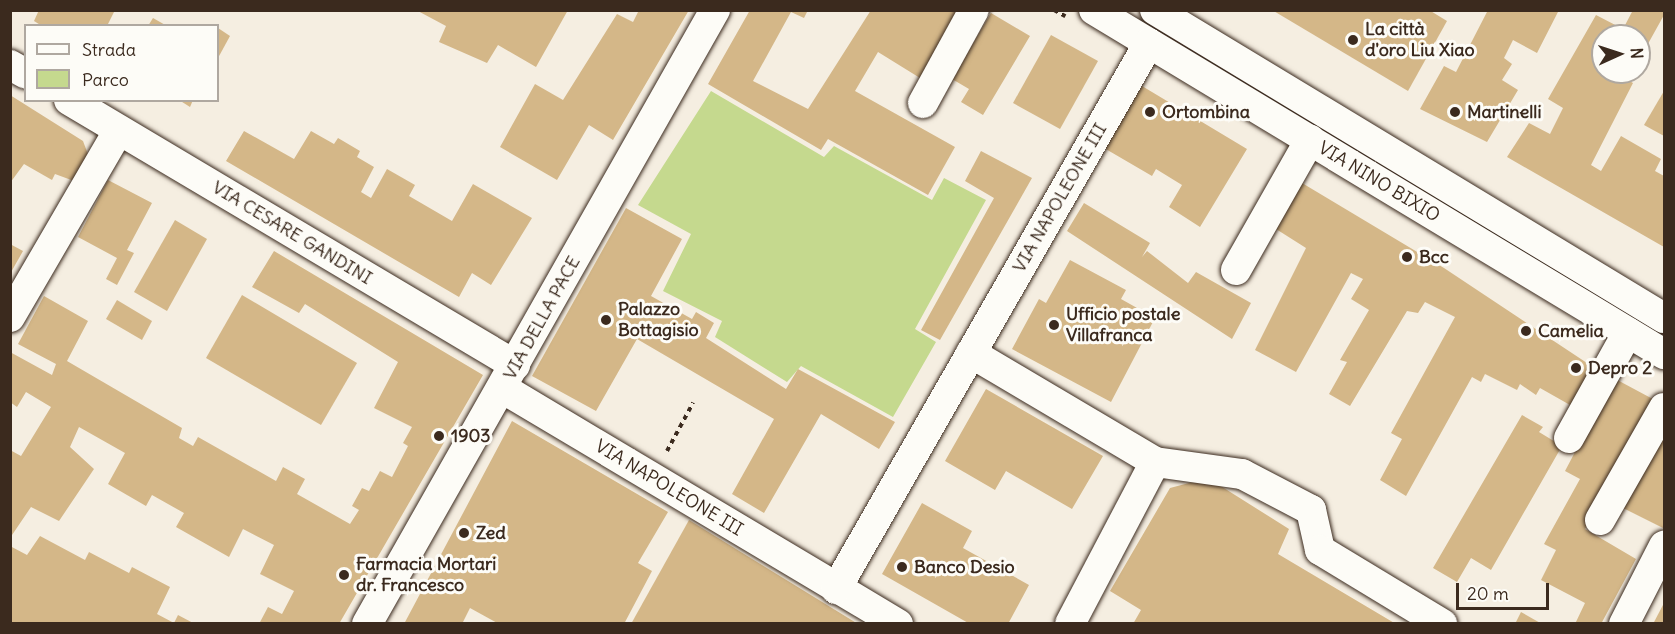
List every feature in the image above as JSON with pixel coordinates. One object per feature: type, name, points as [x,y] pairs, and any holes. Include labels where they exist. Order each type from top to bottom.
[{"type":"street","name":"VIA DELLA PACE","points":[[367,624],[715,10]]},
{"type":"street","points":[[923,103],[974,10]]},
{"type":"street","name":"VIA NINO BIXIO","points":[[1094,10],[1665,354]]},
{"type":"street","name":"VIA NINO BIXIO","points":[[1155,10],[1665,318]]},
{"type":"street","name":"VIA NAPOLEONE III","points":[[836,589],[1149,44]]},
{"type":"street","points":[[10,65],[24,73]]},
{"type":"street","name":"VIA CESARE GANDINI","points":[[72,102],[509,376]]},
{"type":"street","points":[[10,317],[118,130]]},
{"type":"street","points":[[1236,270],[1310,140]]},
{"type":"street","points":[[1569,438],[1628,332]]},
{"type":"street","points":[[971,353],[1155,462],[1242,474],[1311,510],[1320,550],[1442,624]]},
{"type":"street","name":"VIA NAPOLEONE III","points":[[509,376],[650,477],[898,624]]},
{"type":"street","points":[[1600,520],[1665,408]]},
{"type":"street","points":[[1070,624],[1155,462]]},
{"type":"street","points":[[1624,624],[1665,546]]},
{"type":"path","points":[[650,477],[693,403]]},
{"type":"green space","points":[[711,91],[824,157],[834,146],[932,200],[944,178],[986,200],[915,329],[936,342],[893,417],[801,366],[787,382],[715,337],[722,321],[663,291],[691,234],[638,205]]},
{"type":"building","points":[[39,10],[115,10],[108,24],[39,24],[34,21]]},
{"type":"building","points":[[416,10],[568,10],[536,67],[498,45],[487,63],[439,42],[446,26]]},
{"type":"building","points":[[639,10],[689,10],[613,140],[589,125],[557,180],[500,147],[535,84],[563,100],[617,14],[633,22]]},
{"type":"building","points":[[750,10],[808,10],[804,18],[791,12],[753,81],[808,109],[871,10],[958,10],[920,78],[878,52],[855,91],[955,147],[928,195],[828,139],[821,150],[708,84]]},
{"type":"building","points":[[1272,10],[1429,10],[1447,21],[1408,91]]},
{"type":"building","points":[[1488,10],[1559,10],[1537,53],[1513,40],[1504,58],[1512,64],[1502,80],[1518,90],[1487,142],[1420,109],[1444,66],[1456,72]]},
{"type":"building","points":[[1633,10],[1664,10],[1664,15],[1651,38],[1651,24],[1626,24]]},
{"type":"building","points":[[991,13],[1030,36],[983,115],[961,102],[969,89],[952,79]]},
{"type":"building","points":[[1596,15],[1613,24],[1591,24],[1591,84],[1632,84],[1591,165],[1601,171],[1621,136],[1661,159],[1655,171],[1664,176],[1664,247],[1507,157],[1529,123],[1550,134],[1563,108],[1548,99]]},
{"type":"building","points":[[153,18],[164,24],[149,24]]},
{"type":"building","points":[[219,29],[230,36],[219,56]]},
{"type":"building","points":[[1051,35],[1098,61],[1060,129],[1013,103]]},
{"type":"building","points":[[1142,86],[1247,149],[1200,227],[1169,207],[1182,185],[1156,169],[1152,176],[1104,148]]},
{"type":"building","points":[[1664,91],[1664,136],[1644,125]]},
{"type":"building","points":[[10,95],[83,141],[89,157],[74,181],[55,174],[52,180],[24,164],[10,183]]},
{"type":"building","points":[[182,102],[192,102],[190,107]]},
{"type":"building","points":[[244,131],[294,159],[311,131],[334,144],[338,138],[360,151],[357,157],[374,167],[361,192],[371,198],[387,169],[415,185],[409,196],[452,221],[473,184],[532,218],[491,285],[472,273],[459,297],[226,161]]},
{"type":"building","points":[[981,151],[1032,178],[940,340],[921,330],[994,198],[965,181]]},
{"type":"building","points":[[108,180],[152,203],[127,250],[134,253],[117,285],[106,279],[117,258],[78,237]]},
{"type":"building","points":[[1302,183],[1444,268],[1593,367],[1664,405],[1663,528],[1617,505],[1607,494],[1585,529],[1636,559],[1601,624],[1575,624],[1585,603],[1541,580],[1556,550],[1544,544],[1580,479],[1565,471],[1593,418],[1540,388],[1536,395],[1520,384],[1517,390],[1485,374],[1481,382],[1472,377],[1406,496],[1380,480],[1402,439],[1391,433],[1455,317],[1425,302],[1418,313],[1407,311],[1350,406],[1329,394],[1347,362],[1340,360],[1369,310],[1351,299],[1363,279],[1351,273],[1296,372],[1255,350],[1306,248],[1276,229]]},
{"type":"building","points":[[1084,203],[1150,243],[1142,257],[1147,251],[1188,283],[1196,272],[1251,303],[1232,339],[1067,231]]},
{"type":"building","points":[[626,208],[682,239],[651,296],[692,319],[696,312],[714,323],[706,338],[786,389],[798,369],[895,422],[879,449],[821,414],[764,513],[732,494],[774,419],[637,339],[596,411],[532,376]]},
{"type":"building","points":[[175,220],[207,239],[167,311],[134,292]]},
{"type":"building","points":[[10,244],[23,251],[10,274]]},
{"type":"building","points":[[274,251],[483,375],[339,624],[259,624],[268,607],[282,614],[294,591],[260,574],[274,545],[243,529],[229,557],[176,527],[184,513],[152,495],[146,506],[108,484],[125,453],[79,427],[70,447],[94,469],[59,521],[31,507],[10,538],[10,450],[21,456],[51,407],[26,392],[17,407],[10,402],[10,352],[52,375],[56,364],[18,344],[44,296],[88,321],[67,361],[182,428],[179,438],[193,446],[198,437],[276,481],[283,467],[305,479],[297,494],[350,524],[359,510],[352,506],[362,488],[369,491],[380,471],[392,477],[408,446],[403,443],[412,427],[374,408],[398,362],[305,304],[299,313],[252,287]]},
{"type":"building","points":[[1070,260],[1126,290],[1121,299],[1155,318],[1111,402],[1012,349],[1039,299],[1046,303]]},
{"type":"building","points":[[242,295],[357,363],[321,425],[206,358]]},
{"type":"building","points":[[117,300],[152,321],[142,340],[106,319]]},
{"type":"building","points":[[986,389],[1103,456],[1072,509],[1006,471],[995,490],[945,461]]},
{"type":"building","points":[[1522,415],[1543,427],[1539,432],[1562,446],[1491,570],[1471,558],[1457,582],[1433,568]]},
{"type":"building","points":[[512,421],[668,512],[638,563],[652,571],[624,624],[499,624],[470,608],[462,624],[404,624]]},
{"type":"building","points":[[1208,478],[1289,529],[1278,554],[1396,624],[1133,624],[1141,610],[1110,591],[1170,488]]},
{"type":"building","points":[[922,503],[972,531],[963,548],[1029,585],[1008,624],[970,624],[882,574]]},
{"type":"building","points":[[689,520],[858,624],[631,624]]},
{"type":"building","points":[[40,536],[85,560],[89,552],[129,573],[132,567],[170,587],[157,614],[174,623],[178,615],[195,624],[10,624],[10,546],[27,555]]},
{"type":"building","points":[[1664,603],[1664,624],[1653,624]]},
{"type":"building","points":[[1521,612],[1542,624],[1515,624]]},
{"type":"place","name":"La città d'oro Liu Xiao","points":[[1353,40]]},
{"type":"place","name":"Ortombina","points":[[1150,112]]},
{"type":"place","name":"Martinelli","points":[[1455,112]]},
{"type":"place","name":"Bcc","points":[[1407,257]]},
{"type":"place","name":"Palazzo Bottagisio","points":[[606,320]]},
{"type":"place","name":"Ufficio postale Villafranca","points":[[1054,325]]},
{"type":"place","name":"Camelia","points":[[1526,331]]},
{"type":"place","name":"Depro 2","points":[[1576,368]]},
{"type":"place","name":"1903","points":[[439,436]]},
{"type":"place","name":"Zed","points":[[464,533]]},
{"type":"place","name":"Banco Desio","points":[[902,567]]},
{"type":"place","name":"Farmacia Mortari dr. Francesco","points":[[344,575]]}]
